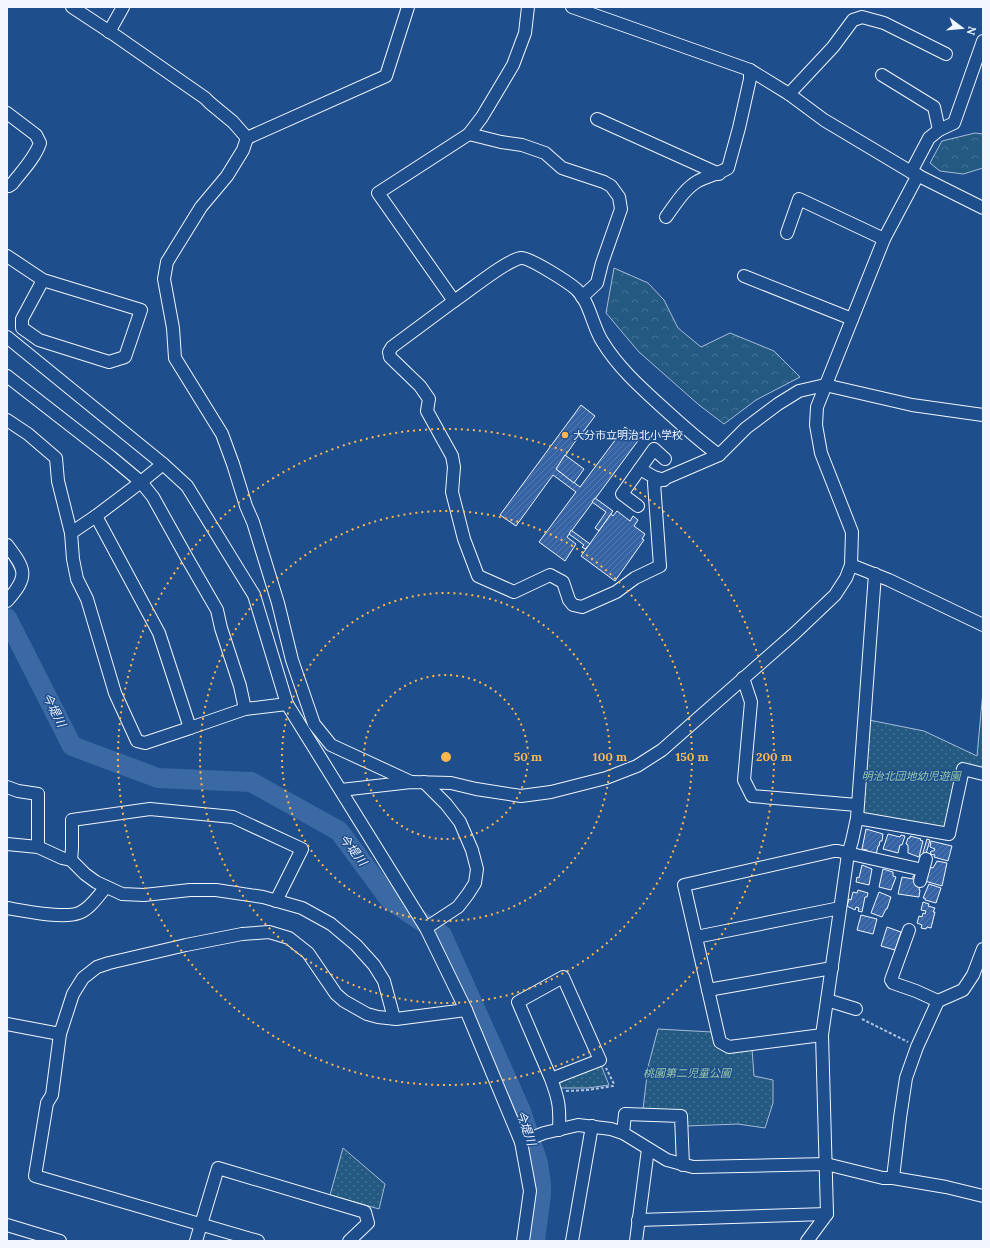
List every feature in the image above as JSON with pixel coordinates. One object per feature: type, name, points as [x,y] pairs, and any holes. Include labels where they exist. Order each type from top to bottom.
[{"type":"street","points":[[72,7],[205,98],[233,122],[247,138]]},
{"type":"street","points":[[109,32],[123,7]]},
{"type":"street","points":[[408,7],[386,76],[247,138],[243,150],[227,176],[201,207],[167,262],[164,279],[173,328],[175,358],[222,434],[246,506],[253,522],[278,603],[292,660],[314,724],[331,745],[411,782]]},
{"type":"street","points":[[454,301],[378,193],[469,134],[482,117],[513,66],[525,33],[528,7]]},
{"type":"street","points":[[572,7],[603,12],[750,70],[789,94],[824,120],[915,174],[983,208]]},
{"type":"street","points":[[789,94],[833,47],[853,20],[862,17],[884,23],[946,54]]},
{"type":"street","points":[[341,790],[411,782],[424,782],[451,783],[476,789],[521,796],[552,792],[606,778],[637,766],[662,750],[835,596],[846,578],[851,565],[852,532],[821,452],[816,425],[817,407],[884,239],[915,174],[929,138],[938,130],[954,122],[983,41]]},
{"type":"street","points":[[666,217],[683,194],[696,182],[711,175],[719,174],[728,168],[750,79],[750,70]]},
{"type":"street","points":[[882,76],[934,107],[938,130]]},
{"type":"street","points":[[7,113],[36,136],[40,143],[38,149],[12,184],[7,186]]},
{"type":"street","points":[[597,119],[719,174]]},
{"type":"street","points":[[469,134],[501,142],[522,145],[545,154],[562,168],[604,182],[611,186],[619,197],[621,209],[602,263],[597,284],[582,297]]},
{"type":"street","points":[[787,233],[799,198],[884,239]]},
{"type":"street","points":[[7,256],[44,280],[142,310],[125,356],[109,362],[39,340],[22,328],[22,319],[44,280]]},
{"type":"street","points":[[719,455],[698,440],[631,379],[602,340],[582,297],[575,289],[534,262],[525,258],[519,258],[508,263],[410,333],[392,347],[389,352],[390,358],[420,386],[429,399],[427,411],[452,456],[454,467],[452,492],[464,539],[478,576],[514,592],[550,575],[563,582],[569,600],[573,605],[582,607],[616,592],[635,578],[660,566],[654,483],[664,480],[719,455],[746,428],[778,404],[799,392],[825,385],[912,405],[983,415]]},
{"type":"street","points":[[744,276],[852,320]]},
{"type":"street","points":[[7,337],[163,464],[187,486],[254,595],[287,704],[426,928],[466,1010],[524,1141],[530,1191],[523,1241]]},
{"type":"street","points":[[7,376],[140,482],[153,497],[217,610],[221,628],[240,686],[245,709]]},
{"type":"street","points":[[7,420],[28,434],[56,458],[58,481],[71,533],[73,559],[77,579],[87,599],[115,693],[137,741],[145,743],[245,709],[287,704]]},
{"type":"street","points":[[638,506],[622,494],[654,449],[665,459]]},
{"type":"street","points":[[71,533],[96,516],[163,464]]},
{"type":"street","points":[[640,469],[654,477],[664,480]]},
{"type":"street","points":[[96,516],[159,633],[190,728]]},
{"type":"street","points":[[7,545],[21,566],[22,579],[18,588],[7,601]]},
{"type":"street","points":[[851,565],[875,574],[983,625]]},
{"type":"street","points":[[807,1241],[827,1214],[822,1035],[848,854],[857,818],[875,574]]},
{"type":"street","points":[[743,678],[751,702],[744,780],[752,796],[858,805]]},
{"type":"street","points":[[857,818],[949,834],[963,769],[983,774]]},
{"type":"street","points":[[424,782],[446,804],[460,822],[478,869],[475,883],[458,907],[426,928]]},
{"type":"street","points":[[7,787],[18,791],[38,794],[38,847]]},
{"type":"street","points":[[71,860],[72,820],[150,809],[233,817],[302,849],[276,901]]},
{"type":"street","points":[[7,844],[38,847],[62,858],[71,860],[85,874],[96,882],[122,894],[144,895],[190,890],[216,890],[263,897],[302,908],[330,924],[356,945],[374,965],[384,981],[394,1018]]},
{"type":"street","points":[[822,1035],[728,1047],[720,1042],[684,885],[834,851],[923,870]]},
{"type":"street","points":[[7,908],[51,914],[67,915],[79,913],[89,906],[106,887]]},
{"type":"street","points":[[696,937],[840,908]]},
{"type":"street","points":[[909,930],[891,980],[893,983],[938,1001]]},
{"type":"street","points":[[258,1241],[35,1176],[47,1103],[52,1095],[60,1034],[72,994],[83,978],[97,967],[186,945],[242,934],[269,932],[289,938],[308,953],[336,994],[367,1014],[378,1017],[394,1018],[466,1010]]},
{"type":"street","points":[[893,1178],[906,1078],[918,1045],[938,1001],[963,990],[973,975],[983,949]]},
{"type":"street","points":[[708,990],[832,968]]},
{"type":"street","points":[[551,1079],[600,1060],[562,978],[518,1002],[557,1094],[560,1109],[559,1130]]},
{"type":"street","points":[[827,1000],[855,1009]]},
{"type":"street","points":[[7,1024],[60,1034]]},
{"type":"street","points":[[623,1133],[625,1114],[682,1116],[683,1165]]},
{"type":"street","points":[[524,1141],[544,1133],[578,1124],[611,1129],[623,1133],[667,1160],[683,1165],[703,1168],[826,1164],[883,1178],[893,1178],[946,1187],[983,1196]]},
{"type":"street","points":[[572,1241],[592,1126]]},
{"type":"street","points":[[636,1241],[648,1149]]},
{"type":"street","points":[[196,1241],[218,1168],[365,1212],[368,1223],[349,1241]]},
{"type":"street","points":[[638,1220],[827,1214]]},
{"type":"street","points":[[7,1226],[60,1241]]},
{"type":"path","points":[[855,1009],[862,1019],[901,1039],[918,1045]]},
{"type":"path","points":[[565,1091],[588,1090],[613,1086],[614,1084],[602,1060],[600,1060]]},
{"type":"green space","points":[[975,133],[983,134],[983,168],[963,174],[940,171],[930,163],[942,141]]},
{"type":"green space","points":[[614,268],[648,283],[664,300],[678,328],[701,347],[730,333],[774,351],[800,377],[756,400],[724,424],[699,405],[639,352],[606,313]]},
{"type":"green space","name":"明治北団地幼児遊園","points":[[983,691],[983,768],[960,763],[947,825],[942,828],[865,814],[862,808],[869,720],[924,731],[977,756]]},
{"type":"green space","name":"桃園第二児童公園","points":[[658,1029],[712,1032],[715,1045],[752,1049],[754,1076],[773,1080],[773,1103],[765,1128],[738,1124],[686,1126],[685,1112],[643,1109],[648,1067]]},
{"type":"green space","points":[[601,1065],[609,1085],[588,1088],[560,1088],[559,1084],[564,1080]]},
{"type":"green space","points":[[343,1148],[385,1184],[379,1209],[330,1195]]},
{"type":"building","points":[[581,405],[595,416],[583,432],[588,436],[585,440],[579,436],[556,469],[580,487],[625,427],[640,438],[567,537],[576,544],[565,561],[539,542],[576,492],[553,475],[516,526],[500,515]]},
{"type":"building","points":[[565,455],[584,469],[574,483],[556,469]]},
{"type":"building","points":[[595,498],[613,511],[599,531],[595,528],[606,512],[592,502]]},
{"type":"building","points":[[617,511],[630,521],[633,516],[638,520],[634,526],[645,534],[642,539],[644,540],[615,581],[581,556],[611,514],[613,516]]},
{"type":"building","points":[[571,530],[590,544],[585,549],[582,547],[584,545],[569,534]]},
{"type":"building","points":[[866,829],[883,834],[882,841],[880,841],[876,855],[867,853],[867,850],[862,849]]},
{"type":"building","points":[[888,834],[900,837],[901,835],[905,836],[898,853],[883,849]]},
{"type":"building","points":[[910,836],[923,841],[919,857],[908,853],[908,845],[906,844]]},
{"type":"building","points":[[927,839],[930,840],[925,857],[922,856]]},
{"type":"building","points":[[931,841],[952,846],[948,861],[934,857],[935,855],[930,854],[931,851],[934,851],[935,849],[930,847]]},
{"type":"building","points":[[937,861],[947,863],[942,886],[925,881],[928,867],[933,868]]},
{"type":"building","points":[[862,865],[872,869],[869,885],[856,882],[857,877],[859,878]]},
{"type":"building","points":[[883,869],[893,872],[893,876],[896,877],[891,890],[879,887]]},
{"type":"building","points":[[913,876],[917,876],[920,885],[919,897],[898,894],[902,877],[913,879]]},
{"type":"building","points":[[929,884],[941,888],[936,903],[923,898]]},
{"type":"building","points":[[858,890],[868,893],[867,897],[865,897],[862,912],[858,911],[859,908],[856,907],[855,910],[847,906],[849,899],[851,900],[853,892],[857,893]]},
{"type":"building","points":[[879,892],[891,897],[887,909],[882,917],[871,913]]},
{"type":"building","points":[[923,902],[929,904],[928,906],[935,908],[931,928],[921,928],[922,925],[917,923],[919,916],[922,917],[923,913],[925,914],[926,911],[921,910]]},
{"type":"building","points":[[861,915],[877,919],[873,934],[857,930]]},
{"type":"building","points":[[887,927],[901,932],[895,950],[881,946]]},
{"type":"waterway","name":"今堤川","points":[[7,618],[72,746],[158,778],[251,782],[339,831],[390,900],[442,935],[521,1111],[538,1163],[541,1194],[535,1241]]},
{"type":"place","name":"大分市立明治北小学校","points":[[565,435]]}]
